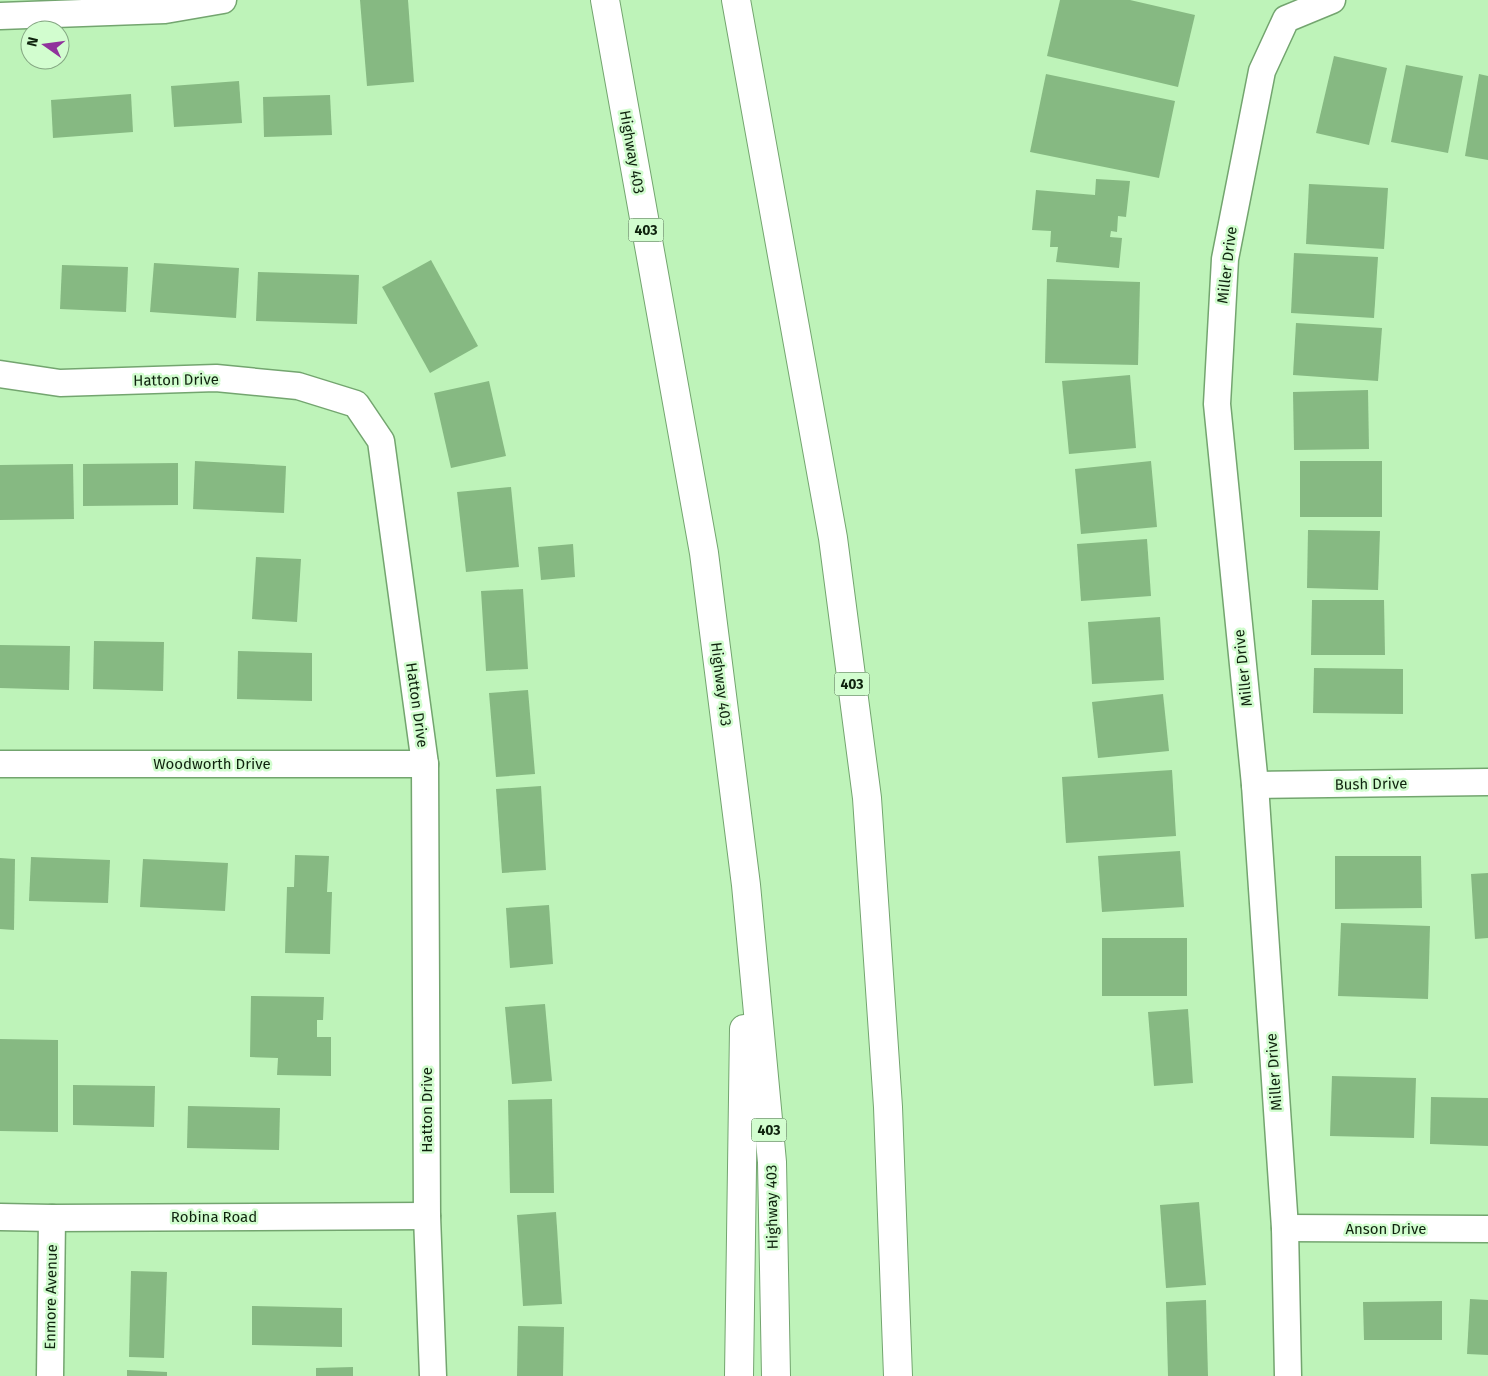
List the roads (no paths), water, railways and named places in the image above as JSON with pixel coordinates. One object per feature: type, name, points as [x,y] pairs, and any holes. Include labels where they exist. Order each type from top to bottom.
[{"type":"highway","name":"Highway 403","points":[[605,0],[704,553],[746,886],[772,1162],[776,1376]]},
{"type":"highway","name":"403","points":[[736,0],[833,538],[867,798],[888,1107],[898,1376]]},
{"type":"highway","points":[[739,1376],[746,886]]},
{"type":"street","points":[[0,16],[165,10],[222,0]]},
{"type":"street","name":"Miller Drive","points":[[1288,1376],[1285,1228],[1255,785],[1217,404],[1225,259],[1262,71],[1286,19],[1332,0]]},
{"type":"street","name":"Hatton Drive","points":[[0,374],[60,383],[216,378],[298,386],[356,404],[381,441],[425,764],[427,1216],[433,1376]]},
{"type":"street","name":"Woodworth Drive","points":[[0,764],[425,764]]},
{"type":"street","name":"Bush Drive","points":[[1255,785],[1488,782]]},
{"type":"street","name":"Robina Road","points":[[0,1217],[427,1216]]},
{"type":"street","name":"Enmore Avenue","points":[[50,1376],[52,1218]]},
{"type":"street","name":"Anson Drive","points":[[1285,1228],[1488,1229]]}]
